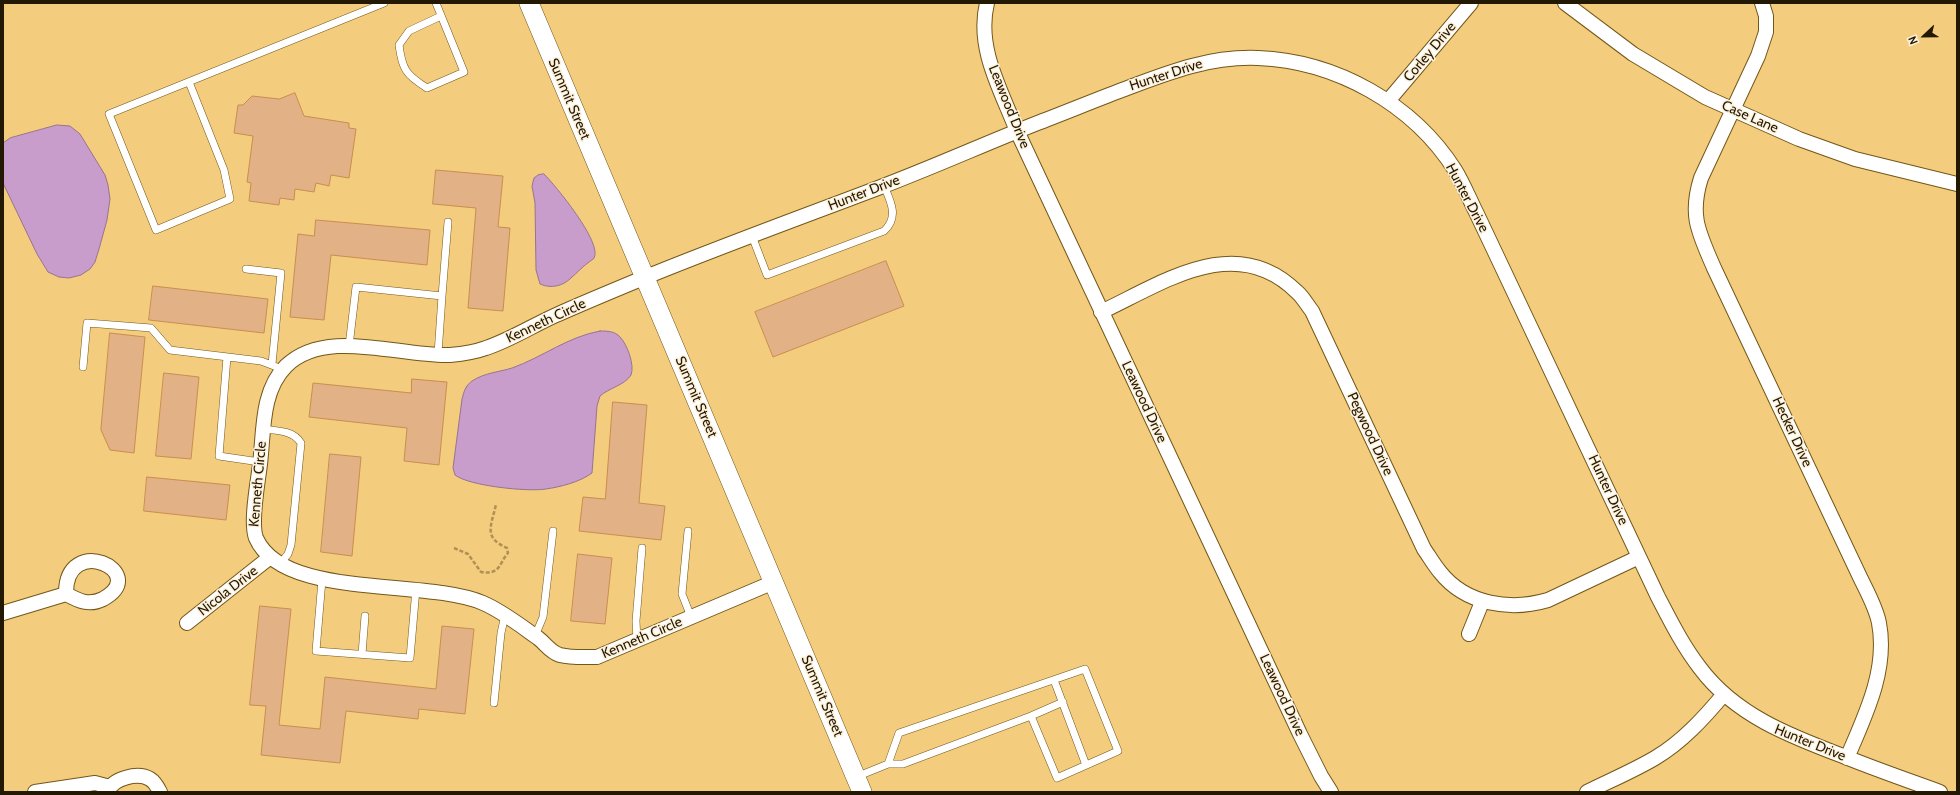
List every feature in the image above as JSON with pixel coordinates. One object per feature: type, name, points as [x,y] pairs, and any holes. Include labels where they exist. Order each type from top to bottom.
[{"type":"main road","name":"Summit Street","points":[[529,3],[859,785]]},
{"type":"street","name":"Leawood Drive","points":[[987,3],[984,15],[984,40],[991,68],[1017,131],[1300,734],[1321,776],[1331,792]]},
{"type":"street","name":"Corley Drive","points":[[1388,101],[1471,3]]},
{"type":"street","name":"Case Lane","points":[[1565,3],[1633,54],[1704,97],[1799,139],[1855,159],[1957,184]]},
{"type":"street","name":"Hecker Drive","points":[[1762,3],[1766,16],[1766,32],[1758,56],[1701,178],[1696,194],[1695,214],[1699,232],[1714,268],[1859,575],[1879,621],[1882,642],[1880,665],[1864,720],[1847,758]]},
{"type":"street","name":"Hunter Drive","points":[[645,278],[884,186],[1017,131],[1188,65],[1232,59],[1257,58],[1282,60],[1316,68],[1360,84],[1388,101],[1432,140],[1454,170],[1476,212],[1639,557],[1679,636],[1700,669],[1724,694],[1762,722],[1797,740],[1940,792]]},
{"type":"street","name":"Pegwood Drive","points":[[1101,312],[1198,267],[1234,263],[1257,267],[1276,276],[1297,292],[1312,311],[1424,549],[1440,573],[1459,589],[1482,602],[1512,606],[1533,605],[1548,600],[1639,557]]},
{"type":"street","name":"Kenneth Circle","points":[[645,278],[557,315],[488,348],[454,355],[349,346],[328,347],[312,351],[277,367],[266,405],[254,534],[274,561],[292,572],[322,580],[454,594],[485,603],[535,636],[553,653],[573,658],[597,657],[774,582]]},
{"type":"street","name":"Nicola Drive","points":[[187,623],[274,561]]},
{"type":"street","points":[[3,613],[66,594]]},
{"type":"street","points":[[1469,634],[1482,602]]},
{"type":"street","points":[[1587,792],[1656,758],[1675,744],[1708,713],[1724,694]]},
{"type":"street","points":[[35,792],[95,783],[109,790],[123,779],[142,777],[150,779],[160,792]]},
{"type":"lane","points":[[189,82],[224,170],[230,199],[156,230],[109,114],[384,3]]},
{"type":"lane","points":[[436,3],[464,72],[427,88],[414,80],[402,65],[399,45],[409,31],[441,16]]},
{"type":"lane","points":[[752,236],[767,275],[884,231],[889,226],[893,217],[893,207],[884,186]]},
{"type":"lane","points":[[438,354],[448,222]]},
{"type":"lane","points":[[83,367],[87,323],[151,328],[170,350],[227,357],[277,367],[281,273],[246,269]]},
{"type":"lane","points":[[349,346],[356,287],[442,296]]},
{"type":"lane","points":[[227,357],[219,456],[260,462]]},
{"type":"lane","points":[[263,430],[290,433],[296,436],[301,443],[291,545],[288,554],[274,561]]},
{"type":"lane","points":[[535,636],[543,617],[554,531]]},
{"type":"lane","points":[[688,531],[682,594],[691,617]]},
{"type":"lane","points":[[637,640],[636,621],[642,548]]},
{"type":"lane","points":[[322,580],[316,651],[410,658],[416,589]]},
{"type":"lane","points":[[362,654],[365,616]]},
{"type":"lane","points":[[494,702],[501,633],[505,616]]},
{"type":"lane","points":[[859,785],[888,764],[899,734],[1085,669],[1118,751],[1056,778],[1031,716]]},
{"type":"lane","points":[[1054,680],[1086,765]]},
{"type":"lane","points":[[888,764],[903,764],[1031,716],[1063,702]]},
{"type":"path","points":[[454,548],[468,554],[481,572],[487,573],[501,567],[508,552],[507,548],[495,542],[492,536],[492,519],[496,504]]},
{"type":"shaded area","points":[[57,125],[70,126],[80,134],[105,175],[110,199],[107,220],[95,262],[90,269],[81,275],[69,278],[59,277],[48,272],[37,254],[3,183],[3,143],[10,138]]},
{"type":"shaded area","points":[[544,174],[576,214],[592,240],[595,251],[594,258],[568,281],[557,286],[544,286],[540,284],[536,270],[535,203],[532,186],[534,178],[538,175]]},
{"type":"shaded area","points":[[600,331],[613,332],[623,340],[630,355],[632,371],[631,375],[625,381],[600,396],[597,406],[592,473],[570,484],[537,490],[513,489],[485,485],[462,479],[455,475],[453,468],[462,399],[465,389],[472,381],[481,376],[512,368],[566,342]]},
{"type":"building","points":[[295,93],[304,116],[349,123],[349,128],[356,129],[349,178],[331,175],[329,186],[316,183],[314,192],[295,189],[294,200],[280,198],[279,205],[249,201],[251,183],[247,182],[253,136],[234,133],[238,105],[243,105],[252,96],[279,99]]},
{"type":"building","points":[[436,170],[503,176],[498,227],[510,228],[503,311],[468,308],[476,208],[433,204]]},
{"type":"building","points":[[316,220],[430,230],[427,265],[331,255],[324,320],[290,317],[298,234],[314,236]]},
{"type":"building","points":[[886,261],[904,306],[773,357],[755,312]]},
{"type":"building","points":[[153,286],[268,299],[264,333],[149,320]]},
{"type":"building","points":[[110,333],[145,337],[134,453],[110,450],[101,430]]},
{"type":"building","points":[[164,373],[199,377],[191,459],[156,456]]},
{"type":"building","points":[[412,379],[447,382],[439,465],[404,461],[407,428],[309,417],[313,383],[411,393]]},
{"type":"building","points":[[613,402],[647,405],[639,503],[665,506],[661,540],[579,531],[583,497],[605,499]]},
{"type":"building","points":[[330,454],[361,457],[352,556],[321,552]]},
{"type":"building","points":[[147,477],[230,485],[226,520],[144,511]]},
{"type":"building","points":[[578,554],[612,558],[605,624],[571,621]]},
{"type":"building","points":[[260,606],[291,609],[279,725],[320,729],[325,677],[436,689],[442,626],[474,629],[465,714],[419,709],[418,719],[346,711],[340,763],[261,755],[266,706],[250,705]]}]
